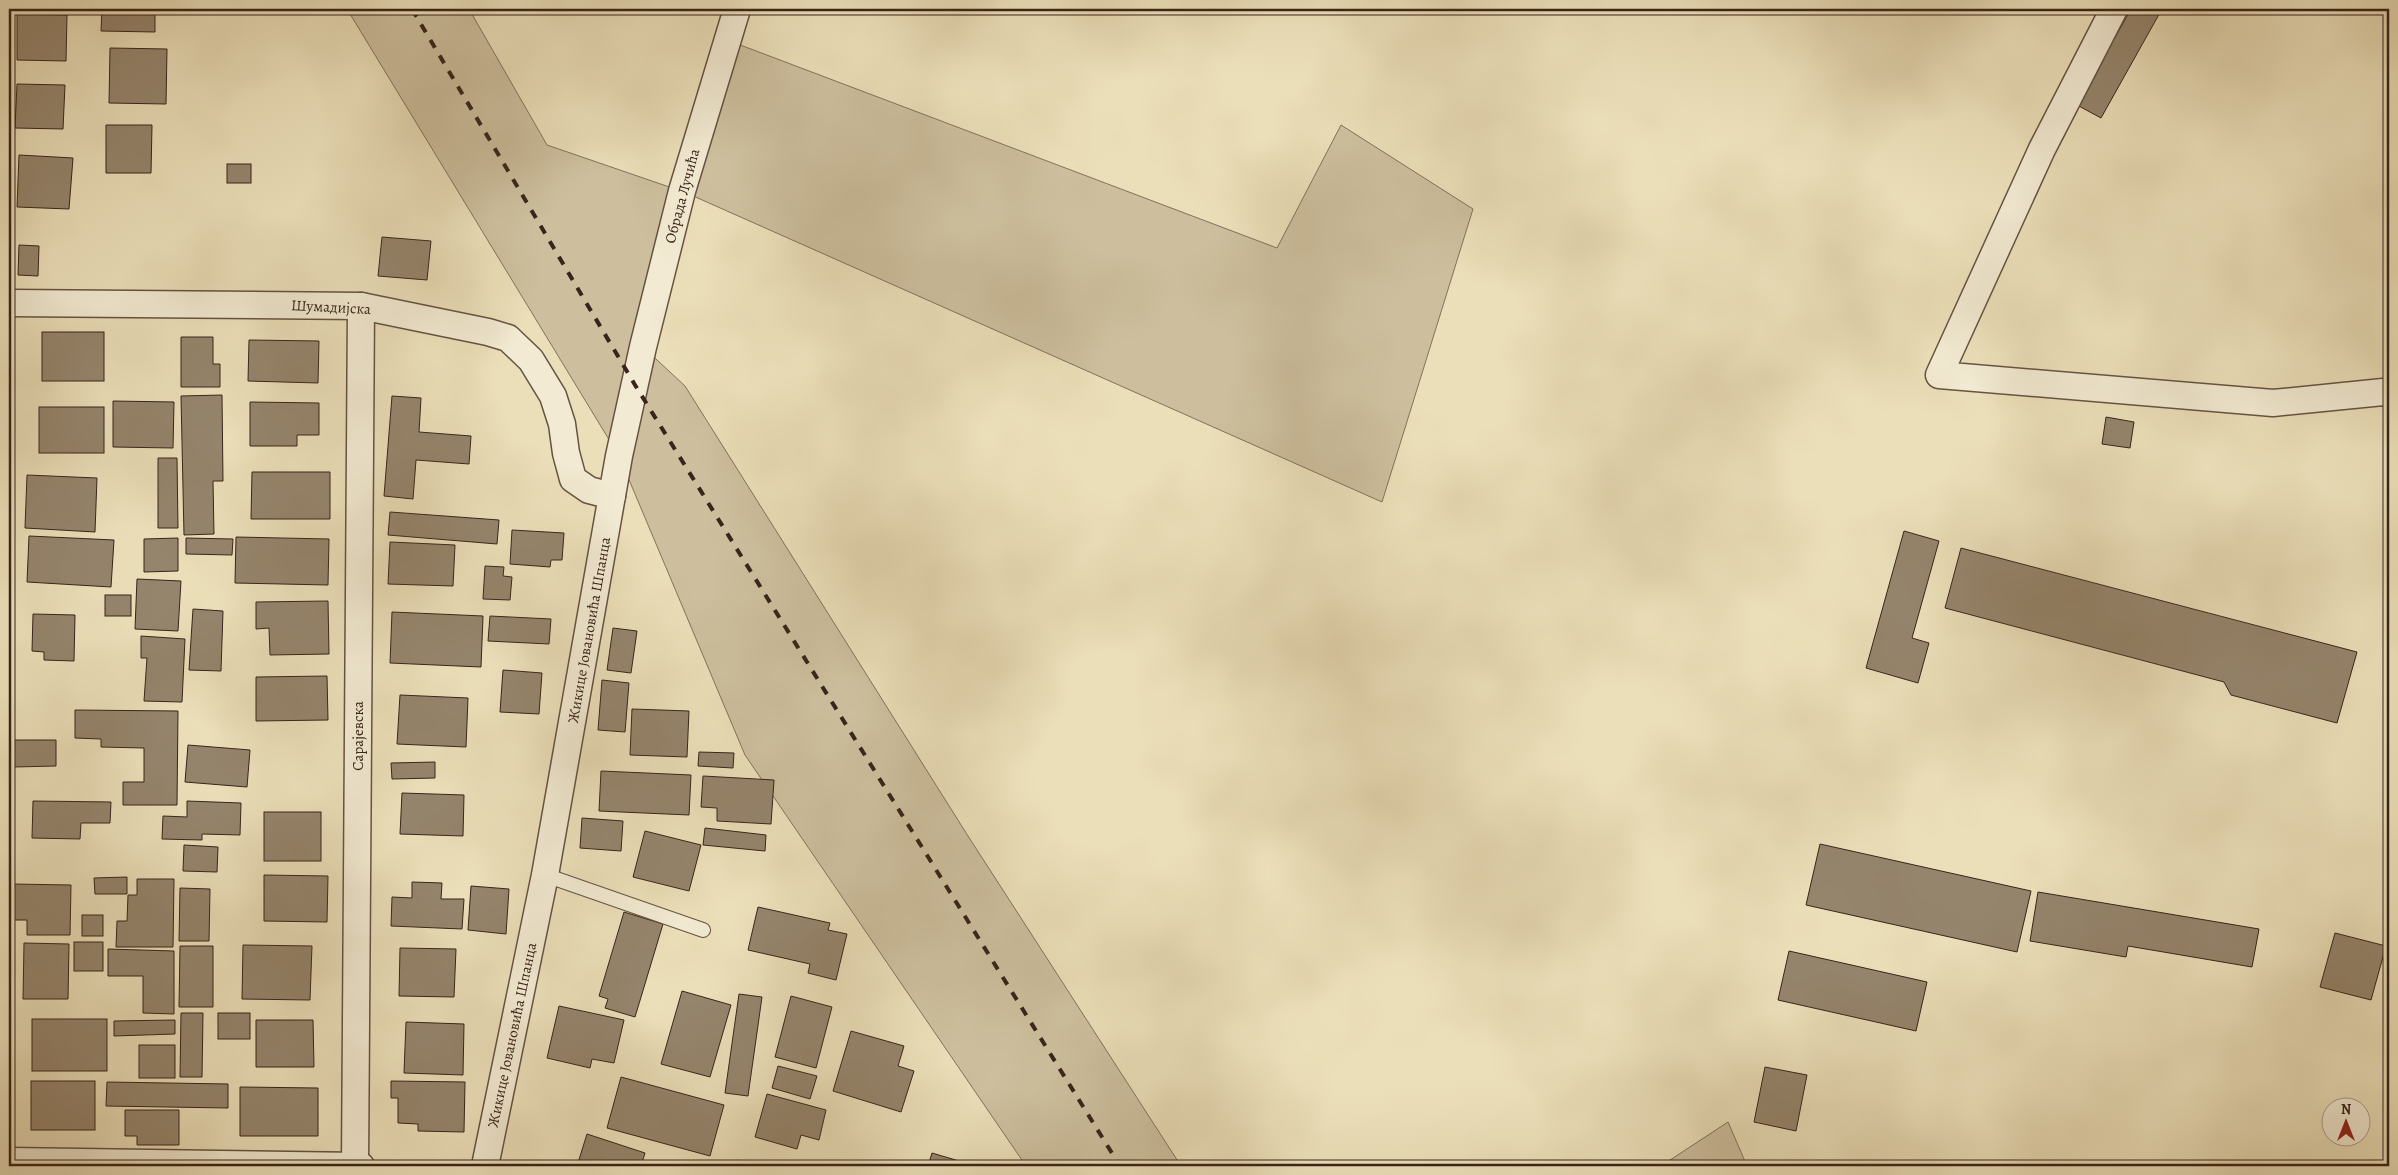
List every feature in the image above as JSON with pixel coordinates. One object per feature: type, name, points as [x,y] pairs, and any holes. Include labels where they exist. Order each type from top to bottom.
[{"type":"street","name":"Обрада Лучића","points":[[635,385],[682,191],[737,9]]},
{"type":"street","points":[[2114,9],[2042,149],[1939,375],[2274,403],[2383,392],[2389,394]]},
{"type":"street","name":"Шумадијска","points":[[9,302],[361,306],[488,332],[508,338],[531,360],[553,396],[562,424],[566,453],[574,480],[589,490],[612,496]]},
{"type":"street","name":"Сарајевска","points":[[355,1166],[361,306]]},
{"type":"street","name":"Жикице Јовановића Шпанца","points":[[484,1166],[545,875],[612,496],[635,385]]},
{"type":"street","points":[[9,1161],[361,1166]]},
{"type":"lane","points":[[545,875],[703,930]]},
{"type":"shaded area","points":[[347,9],[469,9],[547,145],[681,191],[727,40],[1277,248],[1341,125],[1473,209],[1382,502],[682,191],[643,347],[685,386],[968,836],[1181,1166],[1026,1166],[745,755],[619,456]]},
{"type":"shaded area","points":[[1728,1122],[1747,1166],[1661,1166]]},
{"type":"building","points":[[102,9],[155,9],[155,32],[101,31]]},
{"type":"building","points":[[2131,9],[2162,9],[2101,118],[2077,105]]},
{"type":"building","points":[[17,14],[67,15],[66,61],[17,60]]},
{"type":"building","points":[[110,48],[167,49],[166,104],[109,103]]},
{"type":"building","points":[[17,84],[65,85],[63,129],[15,128]]},
{"type":"building","points":[[106,125],[152,125],[151,173],[106,173]]},
{"type":"building","points":[[19,155],[73,158],[69,209],[17,207]]},
{"type":"building","points":[[227,164],[251,164],[251,183],[227,183]]},
{"type":"building","points":[[382,237],[431,241],[427,280],[378,276]]},
{"type":"building","points":[[19,245],[39,246],[38,276],[18,275]]},
{"type":"building","points":[[42,332],[104,332],[104,381],[42,381]]},
{"type":"building","points":[[181,337],[213,337],[213,364],[220,364],[220,387],[181,387]]},
{"type":"building","points":[[249,340],[319,341],[318,383],[248,381]]},
{"type":"building","points":[[222,395],[223,481],[213,481],[214,534],[184,535],[181,396]]},
{"type":"building","points":[[392,396],[421,398],[419,432],[471,436],[469,464],[416,460],[413,499],[384,496]]},
{"type":"building","points":[[113,401],[174,402],[173,448],[113,447]]},
{"type":"building","points":[[250,402],[319,403],[319,435],[297,435],[297,446],[250,446]]},
{"type":"building","points":[[39,407],[104,407],[104,453],[39,453]]},
{"type":"building","points":[[2106,417],[2134,422],[2130,448],[2102,444]]},
{"type":"building","points":[[158,458],[177,458],[178,528],[158,528]]},
{"type":"building","points":[[252,472],[330,472],[330,519],[251,519]]},
{"type":"building","points":[[27,475],[97,478],[95,532],[25,528]]},
{"type":"building","points":[[390,512],[499,520],[497,544],[388,535]]},
{"type":"building","points":[[512,530],[564,533],[562,560],[551,560],[550,567],[510,564]]},
{"type":"building","points":[[1904,531],[1939,541],[1912,638],[1929,643],[1918,683],[1866,668]]},
{"type":"building","points":[[29,536],[114,540],[111,587],[27,582]]},
{"type":"building","points":[[236,537],[329,539],[328,585],[235,583]]},
{"type":"building","points":[[178,538],[178,571],[144,572],[144,539]]},
{"type":"building","points":[[186,538],[233,539],[232,555],[186,554]]},
{"type":"building","points":[[390,542],[455,545],[453,586],[388,584]]},
{"type":"building","points":[[1961,548],[2357,652],[2337,723],[2231,695],[2224,682],[1945,608]]},
{"type":"building","points":[[485,566],[504,567],[503,576],[512,577],[510,600],[483,599]]},
{"type":"building","points":[[137,579],[181,581],[178,631],[135,629]]},
{"type":"building","points":[[105,595],[131,595],[131,616],[105,616]]},
{"type":"building","points":[[328,601],[329,654],[270,655],[269,628],[256,629],[256,602]]},
{"type":"building","points":[[193,609],[223,611],[221,671],[189,670]]},
{"type":"building","points":[[392,612],[483,616],[481,667],[390,663]]},
{"type":"building","points":[[33,614],[75,615],[74,661],[44,660],[44,652],[32,651]]},
{"type":"building","points":[[490,616],[551,619],[549,644],[488,641]]},
{"type":"building","points":[[613,628],[637,631],[631,673],[607,670]]},
{"type":"building","points":[[141,636],[185,639],[182,702],[144,701],[147,658],[141,658]]},
{"type":"building","points":[[503,670],[542,673],[539,714],[500,712]]},
{"type":"building","points":[[327,676],[328,720],[256,721],[256,677]]},
{"type":"building","points":[[602,680],[629,683],[625,732],[598,730]]},
{"type":"building","points":[[400,695],[468,698],[466,747],[397,744]]},
{"type":"building","points":[[632,709],[689,711],[687,757],[630,755]]},
{"type":"building","points":[[75,710],[178,711],[177,805],[123,805],[123,782],[144,782],[144,748],[101,747],[101,739],[75,738]]},
{"type":"building","points":[[13,740],[56,740],[56,766],[14,767]]},
{"type":"building","points":[[188,745],[250,750],[247,787],[185,782]]},
{"type":"building","points":[[699,752],[734,753],[733,768],[698,766]]},
{"type":"building","points":[[435,762],[435,778],[392,779],[391,763]]},
{"type":"building","points":[[601,771],[691,775],[689,815],[599,811]]},
{"type":"building","points":[[703,776],[774,780],[771,824],[717,821],[717,808],[701,807]]},
{"type":"building","points":[[402,793],[464,795],[463,836],[400,834]]},
{"type":"building","points":[[33,801],[111,802],[110,823],[81,823],[80,839],[32,838]]},
{"type":"building","points":[[187,801],[241,803],[240,835],[202,834],[202,840],[162,839],[163,816],[187,817]]},
{"type":"building","points":[[264,812],[321,812],[321,861],[264,861]]},
{"type":"building","points":[[582,818],[623,821],[621,851],[580,848]]},
{"type":"building","points":[[705,828],[766,835],[765,851],[703,845]]},
{"type":"building","points":[[645,831],[701,845],[689,891],[633,877]]},
{"type":"building","points":[[1820,844],[2031,891],[2017,952],[1806,905]]},
{"type":"building","points":[[184,845],[218,847],[217,872],[183,871]]},
{"type":"building","points":[[264,875],[328,876],[327,922],[264,921]]},
{"type":"building","points":[[127,877],[127,894],[95,894],[94,878]]},
{"type":"building","points":[[137,879],[174,879],[173,947],[116,947],[117,921],[127,921],[128,895],[137,895]]},
{"type":"building","points":[[412,882],[442,883],[441,899],[464,899],[462,929],[391,926],[392,897],[412,898]]},
{"type":"building","points":[[12,884],[71,885],[70,935],[27,935],[27,920],[11,920]]},
{"type":"building","points":[[471,886],[509,889],[506,934],[468,930]]},
{"type":"building","points":[[180,888],[210,889],[209,941],[179,941]]},
{"type":"building","points":[[2038,892],[2259,929],[2252,967],[2128,946],[2126,957],[2030,941]]},
{"type":"building","points":[[758,907],[830,923],[828,930],[847,934],[836,980],[808,973],[810,964],[748,950]]},
{"type":"building","points":[[624,912],[663,924],[635,1017],[605,1008],[608,999],[599,996]]},
{"type":"building","points":[[82,915],[103,915],[103,936],[82,936]]},
{"type":"building","points":[[2335,933],[2386,946],[2371,1000],[2320,987]]},
{"type":"building","points":[[74,942],[103,942],[103,971],[74,971]]},
{"type":"building","points":[[24,943],[69,944],[68,999],[23,999]]},
{"type":"building","points":[[243,945],[312,946],[310,1000],[242,999]]},
{"type":"building","points":[[180,946],[213,946],[213,1007],[179,1007]]},
{"type":"building","points":[[400,948],[456,949],[454,997],[399,996]]},
{"type":"building","points":[[108,949],[174,951],[174,1014],[143,1013],[143,976],[108,976]]},
{"type":"building","points":[[1789,951],[1927,982],[1916,1031],[1778,1000]]},
{"type":"building","points":[[682,991],[731,1005],[710,1077],[661,1064]]},
{"type":"building","points":[[739,994],[762,997],[748,1096],[725,1093]]},
{"type":"building","points":[[791,996],[832,1007],[816,1068],[775,1057]]},
{"type":"building","points":[[559,1006],[624,1020],[614,1063],[592,1059],[590,1068],[547,1058]]},
{"type":"building","points":[[181,1013],[203,1013],[202,1077],[180,1077]]},
{"type":"building","points":[[218,1013],[250,1013],[250,1039],[218,1039]]},
{"type":"building","points":[[32,1019],[107,1019],[107,1071],[32,1071]]},
{"type":"building","points":[[175,1020],[175,1034],[114,1036],[114,1021]]},
{"type":"building","points":[[256,1020],[313,1020],[314,1067],[256,1067]]},
{"type":"building","points":[[406,1022],[464,1024],[463,1075],[404,1073]]},
{"type":"building","points":[[851,1031],[904,1046],[898,1066],[914,1071],[901,1112],[833,1091]]},
{"type":"building","points":[[139,1045],[175,1045],[175,1078],[139,1078]]},
{"type":"building","points":[[778,1066],[817,1076],[810,1099],[772,1088]]},
{"type":"building","points":[[1765,1067],[1807,1075],[1796,1131],[1754,1122]]},
{"type":"building","points":[[621,1077],[724,1105],[710,1156],[607,1128]]},
{"type":"building","points":[[31,1081],[95,1081],[95,1130],[31,1130]]},
{"type":"building","points":[[391,1081],[465,1082],[464,1132],[418,1131],[418,1124],[398,1123],[398,1098],[391,1098]]},
{"type":"building","points":[[107,1082],[228,1084],[228,1108],[106,1106]]},
{"type":"building","points":[[240,1087],[318,1088],[318,1136],[240,1136]]},
{"type":"building","points":[[767,1094],[826,1110],[819,1140],[801,1135],[797,1149],[755,1137]]},
{"type":"building","points":[[125,1110],[179,1110],[179,1145],[137,1145],[137,1136],[125,1136]]},
{"type":"building","points":[[587,1134],[645,1153],[641,1166],[577,1166]]},
{"type":"building","points":[[932,1153],[976,1166],[928,1166]]},
{"type":"building","points":[[737,1160],[752,1166],[734,1166]]},
{"type":"railway","points":[[412,9],[635,385],[1120,1166]]}]
